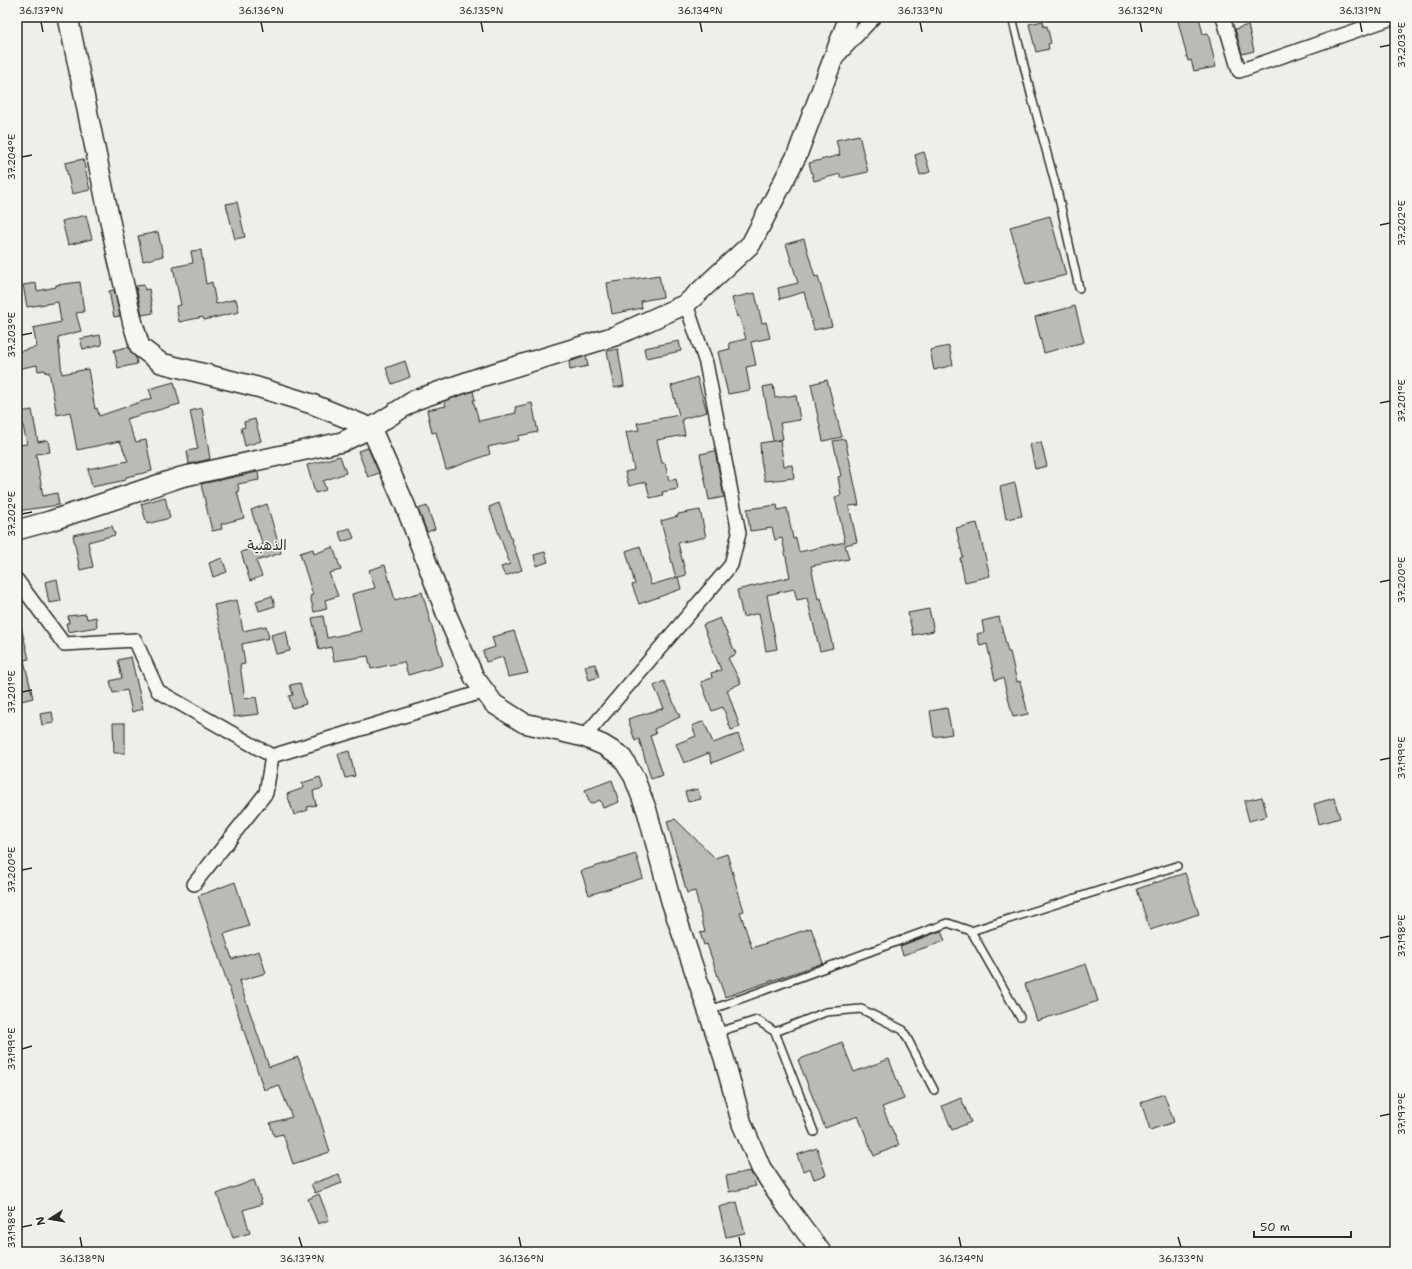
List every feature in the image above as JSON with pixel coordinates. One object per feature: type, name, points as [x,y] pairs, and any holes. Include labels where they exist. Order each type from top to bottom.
[{"type":"street","points":[[68,17],[117,255],[133,324],[140,347],[161,363],[257,386],[312,404],[372,428],[446,613],[474,677],[494,704],[524,723],[584,737],[603,745],[621,756],[634,777],[647,811],[670,901],[708,1011],[742,1124],[761,1168],[788,1208],[821,1252]]},
{"type":"street","points":[[17,530],[50,521],[181,477],[342,442],[372,428],[415,400],[481,377],[615,336],[686,304],[751,244],[797,155],[847,22],[846,17]]},
{"type":"street","points":[[832,62],[874,17]]},
{"type":"street","points":[[1222,17],[1240,71],[1395,17]]},
{"type":"street","points":[[584,737],[731,565],[739,533],[706,363],[686,304]]},
{"type":"street","points":[[17,580],[64,644],[135,640],[158,691],[272,756],[485,692]]},
{"type":"street","points":[[231,838],[194,884],[266,793],[272,756]]},
{"type":"lane","points":[[1012,17],[1058,194],[1078,288]]},
{"type":"lane","points":[[708,1011],[948,923],[971,931],[1177,866]]},
{"type":"lane","points":[[971,931],[1020,1017]]},
{"type":"lane","points":[[775,1032],[826,1012],[861,1009],[903,1030],[934,1090]]},
{"type":"lane","points":[[715,1033],[757,1020],[775,1032],[814,1132]]},
{"type":"building","points":[[1177,17],[1199,17],[1203,34],[1208,33],[1216,67],[1194,71],[1191,60],[1188,61]]},
{"type":"building","points":[[1043,21],[1044,27],[1047,26],[1051,43],[1048,44],[1049,49],[1036,52],[1029,24]]},
{"type":"building","points":[[1248,25],[1254,51],[1242,54],[1235,29]]},
{"type":"building","points":[[859,135],[868,172],[841,178],[840,174],[814,181],[809,163],[840,155],[836,140]]},
{"type":"building","points":[[924,152],[930,172],[920,175],[915,155]]},
{"type":"building","points":[[83,159],[90,190],[72,194],[65,163]]},
{"type":"building","points":[[237,202],[245,237],[235,239],[226,204]]},
{"type":"building","points":[[86,215],[92,239],[68,245],[62,221]]},
{"type":"building","points":[[1050,216],[1066,275],[1026,285],[1010,227]]},
{"type":"building","points":[[158,232],[163,256],[143,261],[138,236]]},
{"type":"building","points":[[804,239],[815,277],[818,276],[832,326],[814,330],[804,292],[780,299],[778,288],[798,283],[786,244]]},
{"type":"building","points":[[201,250],[206,284],[212,282],[216,304],[236,299],[239,312],[204,320],[203,317],[179,322],[176,306],[181,305],[173,267],[193,263],[191,251]]},
{"type":"building","points":[[659,275],[663,297],[641,301],[642,308],[612,314],[607,283]]},
{"type":"building","points":[[80,282],[84,312],[76,313],[81,331],[58,337],[62,374],[88,369],[95,409],[97,408],[99,416],[152,398],[149,389],[174,382],[180,404],[126,419],[136,442],[146,440],[152,471],[126,477],[126,480],[92,487],[88,469],[128,461],[120,441],[77,450],[70,412],[57,415],[49,372],[46,373],[45,370],[38,371],[37,365],[17,369],[17,352],[37,347],[33,328],[61,322],[58,302],[27,307],[23,285],[36,283],[37,291],[56,287],[56,285]]},
{"type":"building","points":[[144,285],[145,290],[149,289],[153,313],[142,315],[136,286]]},
{"type":"building","points":[[114,290],[120,316],[114,317],[109,291]]},
{"type":"building","points":[[755,293],[762,323],[766,322],[770,338],[751,342],[756,365],[746,367],[750,390],[728,394],[718,352],[730,349],[729,343],[746,339],[739,316],[737,317],[732,298]]},
{"type":"building","points":[[1075,306],[1084,342],[1044,353],[1035,317]]},
{"type":"building","points":[[100,335],[102,345],[83,349],[80,339]]},
{"type":"building","points":[[679,341],[681,351],[646,358],[644,348]]},
{"type":"building","points":[[949,346],[953,365],[934,370],[930,350]]},
{"type":"building","points":[[128,347],[136,358],[137,364],[118,368],[114,350]]},
{"type":"building","points":[[618,349],[624,386],[614,388],[607,351]]},
{"type":"building","points":[[586,356],[588,366],[570,370],[569,362]]},
{"type":"building","points":[[405,361],[410,377],[392,384],[386,368]]},
{"type":"building","points":[[697,377],[707,412],[682,419],[685,435],[657,440],[662,463],[665,463],[669,481],[676,479],[678,489],[662,492],[663,495],[650,498],[646,482],[629,486],[625,472],[634,470],[626,432],[639,430],[637,423],[679,415],[671,386]]},
{"type":"building","points":[[827,380],[842,437],[823,441],[811,384]]},
{"type":"building","points":[[773,385],[775,398],[796,395],[800,420],[780,423],[783,439],[773,441],[763,387]]},
{"type":"building","points":[[473,391],[475,400],[473,400],[479,421],[516,413],[515,407],[532,403],[538,432],[518,436],[519,440],[488,447],[490,454],[446,470],[436,432],[432,433],[427,410],[446,406],[444,401]]},
{"type":"building","points":[[202,408],[210,459],[189,464],[187,451],[198,449],[190,411]]},
{"type":"building","points":[[32,410],[38,442],[48,440],[50,452],[36,454],[43,496],[57,493],[59,505],[17,511],[17,445],[27,444],[20,412]]},
{"type":"building","points":[[255,419],[261,441],[245,446],[241,428],[245,427],[244,422]]},
{"type":"building","points":[[845,439],[859,505],[849,506],[857,542],[845,545],[849,559],[811,566],[818,599],[821,598],[833,648],[820,651],[807,598],[797,600],[794,589],[767,595],[777,649],[766,651],[759,613],[743,617],[737,590],[790,577],[782,538],[775,540],[772,528],[750,531],[747,509],[777,505],[778,510],[787,508],[793,539],[796,538],[799,552],[845,542],[835,497],[841,495],[838,477],[841,476],[833,441]]},
{"type":"building","points":[[780,440],[784,466],[792,465],[794,478],[765,481],[761,460],[760,443]]},
{"type":"building","points":[[1041,442],[1047,466],[1035,469],[1030,444]]},
{"type":"building","points":[[368,448],[379,473],[368,477],[358,451]]},
{"type":"building","points":[[715,451],[724,497],[709,500],[700,454]]},
{"type":"building","points":[[340,456],[346,473],[323,481],[326,490],[315,493],[307,465]]},
{"type":"building","points":[[258,472],[259,480],[238,484],[239,492],[237,492],[244,518],[221,524],[222,529],[212,531],[201,484]]},
{"type":"building","points":[[1015,483],[1022,516],[1006,519],[1000,487]]},
{"type":"building","points":[[165,497],[170,518],[147,524],[141,504]]},
{"type":"building","points":[[499,503],[522,570],[505,576],[501,567],[510,564],[489,507]]},
{"type":"building","points":[[267,504],[281,553],[256,561],[262,576],[250,581],[241,552],[263,545],[251,510]]},
{"type":"building","points":[[427,506],[435,529],[427,532],[418,509]]},
{"type":"building","points":[[700,510],[706,537],[678,543],[686,575],[676,578],[661,521],[678,516],[678,514]]},
{"type":"building","points":[[977,523],[990,576],[965,582],[960,558],[963,557],[956,528]]},
{"type":"building","points":[[112,526],[115,535],[88,542],[93,567],[80,570],[73,535]]},
{"type":"building","points":[[350,528],[354,538],[342,542],[339,532]]},
{"type":"building","points":[[640,546],[651,585],[678,577],[681,589],[639,604],[632,585],[635,584],[626,551]]},
{"type":"building","points":[[333,547],[341,570],[329,573],[338,596],[325,600],[327,609],[314,612],[310,596],[313,595],[300,553],[313,549],[314,554]]},
{"type":"building","points":[[545,552],[548,562],[536,566],[534,555]]},
{"type":"building","points":[[222,558],[227,572],[213,577],[209,563]]},
{"type":"building","points":[[385,565],[395,600],[422,592],[443,665],[408,675],[404,662],[371,669],[368,656],[334,661],[331,647],[319,650],[312,618],[323,616],[327,638],[361,631],[352,594],[375,588],[369,570]]},
{"type":"building","points":[[57,579],[61,601],[49,603],[45,582]]},
{"type":"building","points":[[272,596],[275,606],[259,611],[256,601]]},
{"type":"building","points":[[237,600],[243,631],[266,626],[269,638],[242,644],[245,664],[240,665],[245,699],[256,697],[259,714],[234,717],[221,632],[214,605]]},
{"type":"building","points":[[929,609],[934,631],[913,635],[908,613]]},
{"type":"building","points":[[86,614],[87,619],[96,617],[97,627],[68,632],[66,623],[69,623],[68,616]]},
{"type":"building","points":[[999,617],[1008,652],[1010,652],[1017,682],[1020,681],[1028,714],[1013,717],[1003,678],[995,680],[987,644],[980,646],[977,634],[984,632],[982,621]]},
{"type":"building","points":[[720,618],[736,654],[728,658],[741,683],[727,690],[740,727],[731,730],[723,707],[712,711],[701,682],[712,678],[711,673],[721,670],[703,625]]},
{"type":"building","points":[[21,627],[29,659],[24,660],[33,698],[21,701],[17,687],[17,628]]},
{"type":"building","points":[[286,631],[290,651],[276,654],[271,635]]},
{"type":"building","points":[[514,631],[528,673],[508,677],[503,657],[486,662],[483,651],[495,647],[492,637]]},
{"type":"building","points":[[131,657],[143,709],[132,712],[127,690],[113,693],[110,681],[122,678],[118,660]]},
{"type":"building","points":[[595,664],[599,677],[589,680],[585,666]]},
{"type":"building","points":[[664,681],[680,717],[654,729],[656,734],[650,736],[663,775],[651,779],[639,739],[635,741],[628,719],[664,708],[654,686]]},
{"type":"building","points":[[300,683],[306,704],[292,708],[289,696],[293,695],[290,685]]},
{"type":"building","points":[[947,708],[952,734],[934,737],[930,711]]},
{"type":"building","points":[[52,712],[54,723],[42,725],[40,714]]},
{"type":"building","points":[[704,721],[713,743],[738,734],[744,750],[712,763],[709,753],[684,763],[676,744],[696,736],[692,726]]},
{"type":"building","points":[[113,723],[125,723],[125,753],[114,753]]},
{"type":"building","points":[[349,751],[355,776],[345,778],[338,754]]},
{"type":"building","points":[[320,777],[323,788],[313,791],[316,805],[307,807],[308,810],[294,815],[287,794],[304,788],[302,783]]},
{"type":"building","points":[[612,780],[619,802],[603,808],[600,800],[590,804],[585,790]]},
{"type":"building","points":[[698,789],[701,799],[688,802],[685,792]]},
{"type":"building","points":[[1262,797],[1267,816],[1249,821],[1244,801]]},
{"type":"building","points":[[1334,798],[1340,818],[1319,824],[1314,804]]},
{"type":"building","points":[[675,819],[715,858],[727,854],[744,911],[740,912],[752,948],[811,928],[823,963],[725,997],[707,944],[704,945],[700,933],[705,932],[695,891],[687,893],[667,821]]},
{"type":"building","points":[[636,854],[643,878],[589,895],[581,871]]},
{"type":"building","points":[[1185,873],[1199,914],[1150,930],[1137,889]]},
{"type":"building","points":[[235,882],[249,926],[224,934],[232,959],[259,951],[266,973],[239,981],[269,1067],[298,1057],[318,1112],[330,1152],[293,1164],[283,1134],[274,1136],[270,1123],[292,1117],[279,1085],[264,1090],[198,896]]},
{"type":"building","points":[[941,931],[945,941],[903,955],[900,946]]},
{"type":"building","points":[[1086,964],[1098,1001],[1037,1021],[1025,984]]},
{"type":"building","points":[[842,1042],[854,1072],[889,1059],[904,1099],[882,1107],[899,1145],[874,1156],[858,1116],[825,1128],[798,1060]]},
{"type":"building","points":[[1164,1094],[1174,1122],[1150,1130],[1141,1102]]},
{"type":"building","points":[[961,1098],[971,1122],[952,1130],[942,1106]]},
{"type":"building","points":[[817,1148],[826,1175],[814,1179],[810,1168],[803,1171],[797,1155]]},
{"type":"building","points":[[750,1171],[756,1186],[729,1192],[726,1176]]},
{"type":"building","points":[[339,1174],[342,1183],[315,1193],[311,1184]]},
{"type":"building","points":[[254,1180],[262,1204],[243,1210],[250,1233],[233,1238],[217,1194]]},
{"type":"building","points":[[319,1194],[329,1220],[318,1224],[308,1199]]},
{"type":"building","points":[[737,1202],[745,1233],[726,1237],[719,1207]]},
{"type":"district","name":"الذهبية","points":[[267,545]]}]
